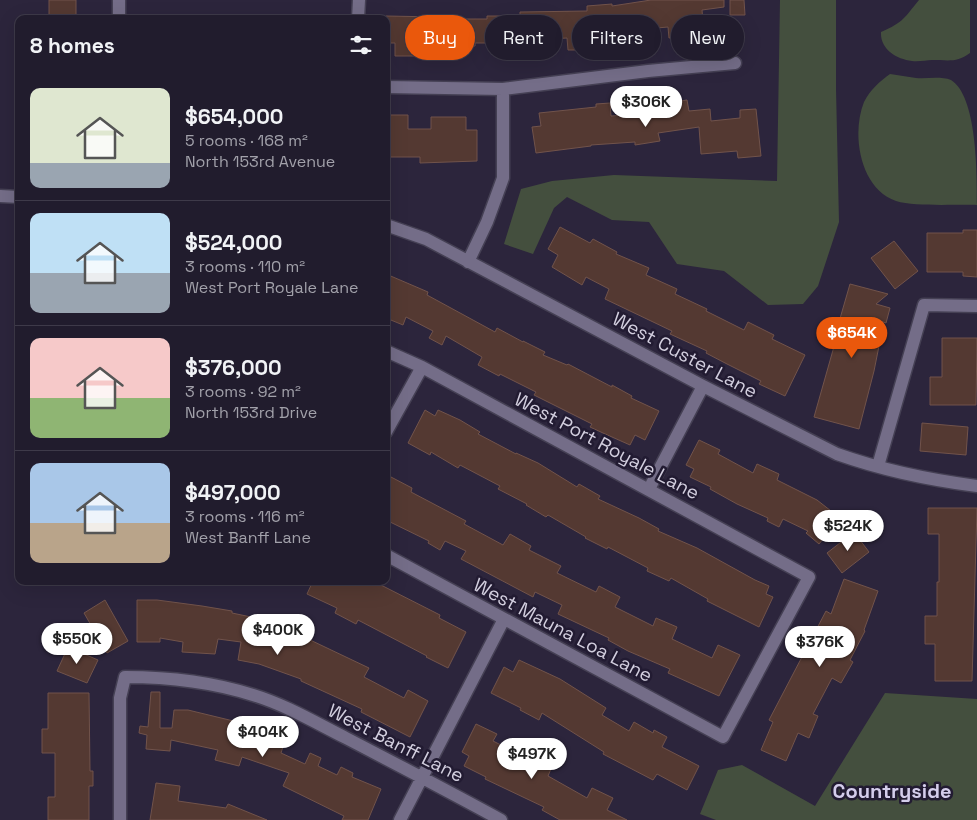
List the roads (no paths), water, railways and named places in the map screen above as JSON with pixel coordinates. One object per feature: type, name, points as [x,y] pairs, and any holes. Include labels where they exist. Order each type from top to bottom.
[{"type":"street","points":[[119,0],[119,15]]},
{"type":"street","points":[[358,15],[359,0]]},
{"type":"street","points":[[390,87],[503,89],[648,71],[735,63]]},
{"type":"street","points":[[468,262],[487,222],[504,178],[503,89]]},
{"type":"street","points":[[0,196],[15,197]]},
{"type":"street","name":"West Custer Lane","points":[[390,226],[426,240],[703,386],[837,454],[925,478],[977,486]]},
{"type":"street","points":[[878,466],[924,305],[977,306]]},
{"type":"street","name":"West Port Royale Lane","points":[[390,353],[422,367],[809,577],[723,738]]},
{"type":"street","points":[[390,425],[422,367]]},
{"type":"street","points":[[649,489],[703,386]]},
{"type":"street","name":"West Mauna Loa Lane","points":[[390,557],[723,738]]},
{"type":"street","points":[[400,820],[504,619]]},
{"type":"street","name":"West Banff Lane","points":[[120,820],[120,698],[125,677],[163,677],[195,682],[253,695],[283,706],[501,820]]},
{"type":"district","name":"Countryside","points":[[892,791]]}]
